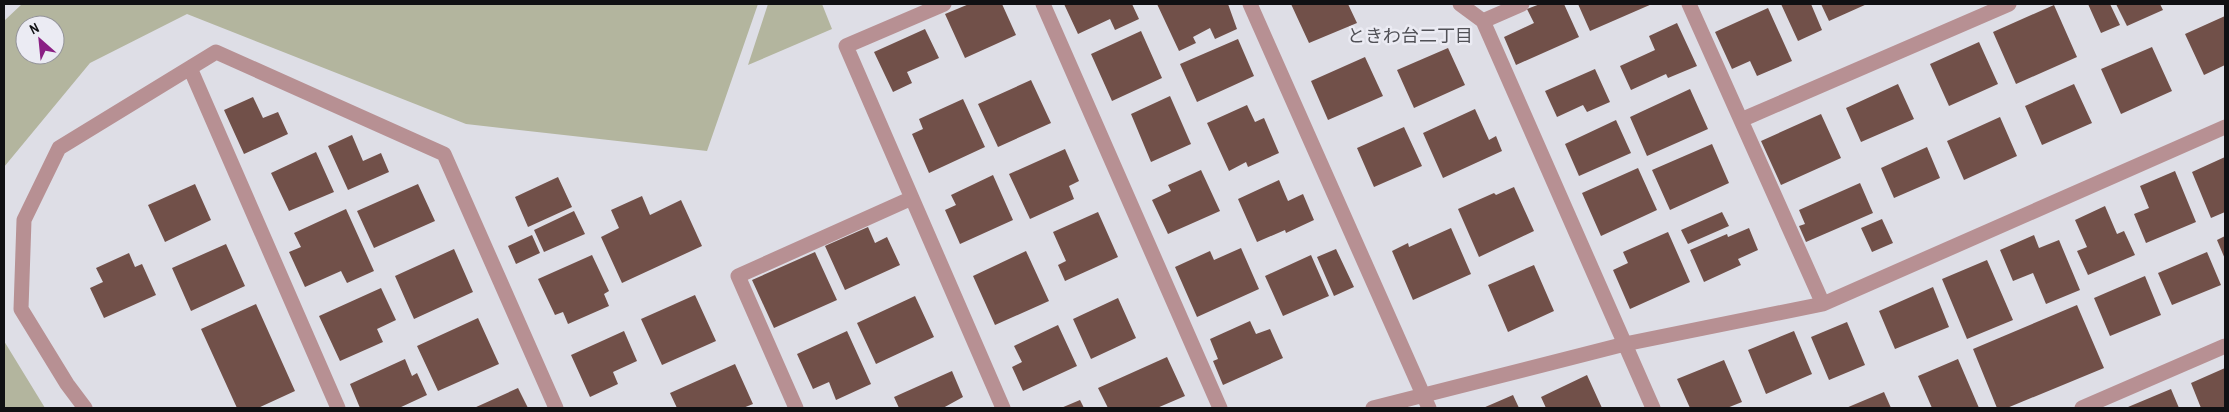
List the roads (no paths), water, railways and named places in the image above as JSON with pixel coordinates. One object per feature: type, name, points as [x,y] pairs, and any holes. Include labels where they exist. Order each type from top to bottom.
[{"type":"street","points":[[944,4],[846,46],[1003,408]]},
{"type":"street","points":[[1043,4],[1220,408]]},
{"type":"street","points":[[1250,4],[1426,402]]},
{"type":"street","points":[[1460,4],[1483,21],[1653,408]]},
{"type":"street","points":[[1483,21],[1522,4]]},
{"type":"street","points":[[1689,4],[1823,304]]},
{"type":"street","points":[[1741,120],[2009,4]]},
{"type":"street","points":[[85,408],[67,384],[21,309],[24,220],[59,148],[216,52],[444,154],[556,408]]},
{"type":"street","points":[[190,68],[338,408]]},
{"type":"street","points":[[1372,408],[1426,402],[1625,344],[1823,304],[2225,127]]},
{"type":"street","points":[[796,408],[738,276],[912,198]]},
{"type":"street","points":[[2082,408],[2225,346]]},
{"type":"district","name":"ときわ台二丁目","points":[[1410,36]]}]
